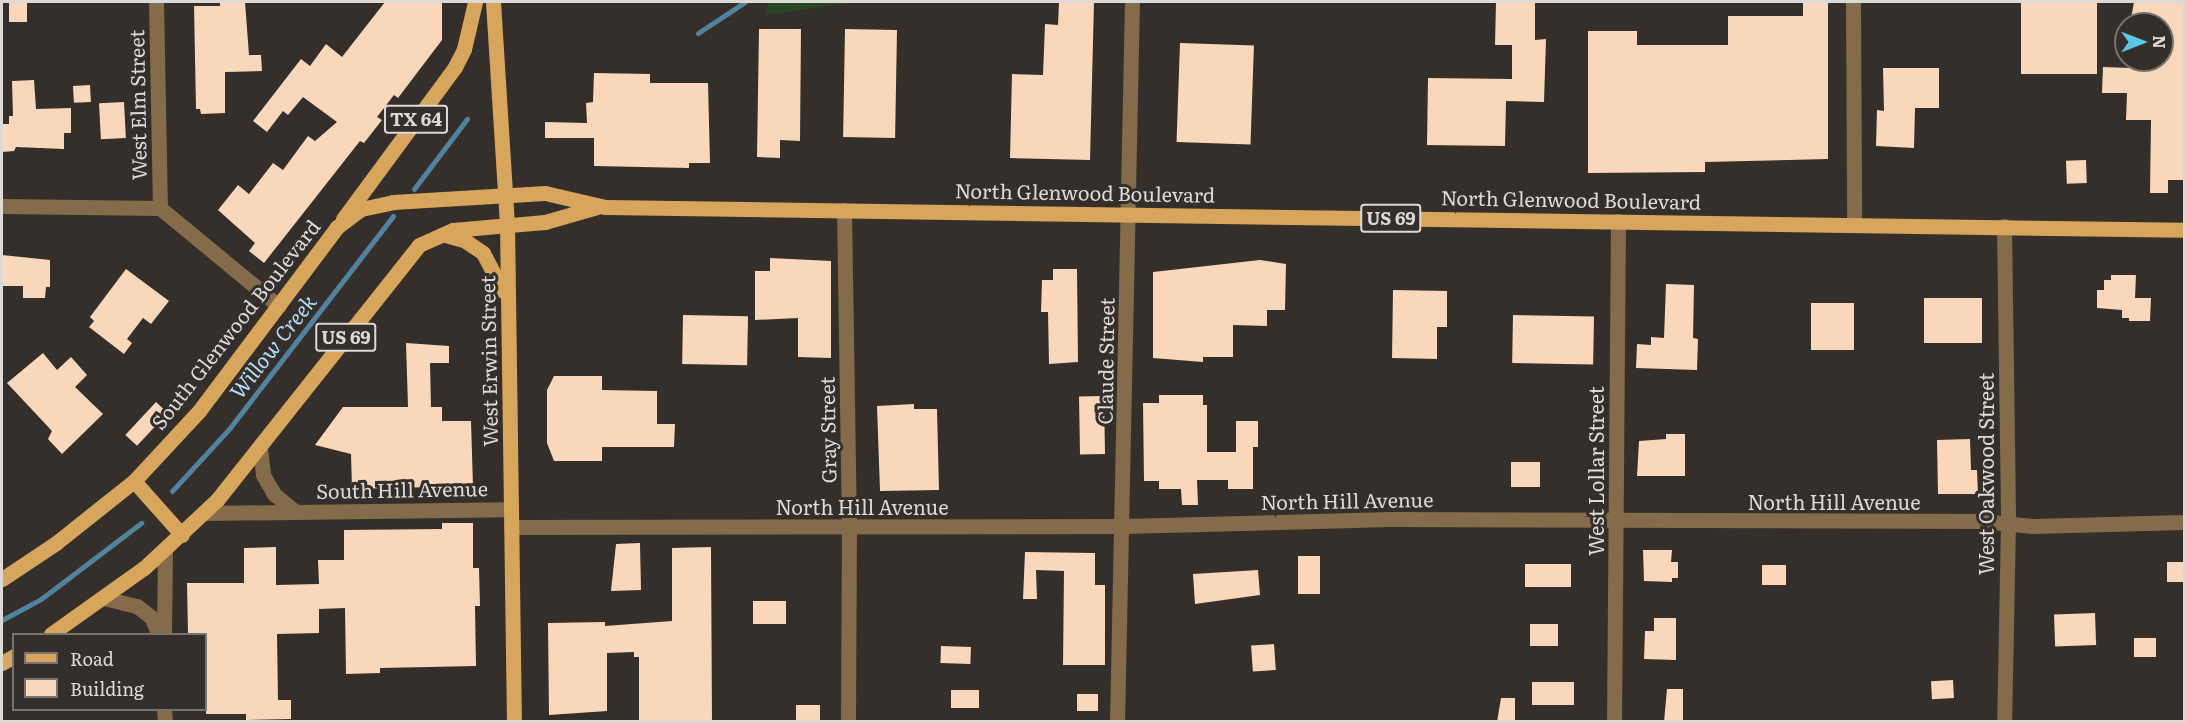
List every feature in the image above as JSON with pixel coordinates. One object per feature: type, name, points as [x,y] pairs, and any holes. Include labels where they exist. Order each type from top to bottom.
[{"type":"main road","name":"TX 64","points":[[337,227],[455,67],[467,41],[475,2]]},
{"type":"main road","name":"West Erwin Street","points":[[492,2],[507,223],[514,722]]},
{"type":"main road","name":"North Glenwood Boulevard","points":[[506,196],[545,193],[597,207],[2184,230]]},
{"type":"main road","name":"South Glenwood Boulevard","points":[[2,579],[56,543],[134,481],[198,411],[337,227],[362,209],[377,205],[506,196]]},
{"type":"main road","name":"North Glenwood Boulevard","points":[[507,223],[545,222],[597,207]]},
{"type":"main road","name":"US 69","points":[[52,633],[104,598],[165,550],[204,513],[260,449],[414,250],[439,234],[507,223]]},
{"type":"main road","points":[[439,234],[464,240],[483,253],[498,274],[508,308]]},
{"type":"main road","points":[[134,481],[182,535]]},
{"type":"street","name":"West Elm Street","points":[[156,2],[160,208]]},
{"type":"street","name":"Claude Street","points":[[1117,722],[1124,526],[1132,2]]},
{"type":"street","points":[[1853,2],[1854,224]]},
{"type":"street","points":[[2,206],[160,208],[279,306]]},
{"type":"street","name":"Gray Street","points":[[844,210],[849,528],[848,722]]},
{"type":"street","name":"West Lollar Street","points":[[1614,722],[1618,221]]},
{"type":"street","name":"West Oakwood Street","points":[[2004,226],[2008,522],[2004,722]]},
{"type":"street","name":"South Hill Avenue","points":[[260,449],[265,479],[282,502],[294,511]]},
{"type":"street","name":"South Hill Avenue","points":[[204,513],[510,509]]},
{"type":"street","name":"North Hill Avenue","points":[[511,527],[1124,526],[1390,519],[1616,523],[2008,522],[2033,526],[2184,522]]},
{"type":"street","points":[[164,633],[165,550]]},
{"type":"street","points":[[104,598],[137,606],[151,617],[159,633]]},
{"type":"green space","points":[[768,2],[857,2],[766,15]]},
{"type":"building","points":[[9,2],[27,2],[27,22],[9,22]]},
{"type":"building","points":[[220,2],[245,2],[249,55],[261,55],[262,71],[225,72],[225,113],[201,114],[200,109],[196,109],[194,6],[220,6]]},
{"type":"building","points":[[385,2],[442,2],[442,40],[398,98],[394,95],[377,117],[382,120],[364,143],[360,141],[264,263],[249,251],[255,243],[218,210],[238,185],[249,194],[273,163],[283,170],[308,136],[315,141],[337,122],[303,97],[288,115],[283,111],[267,132],[253,121],[301,59],[310,66],[326,44],[342,57]]},
{"type":"building","points":[[1059,2],[1094,2],[1090,160],[1010,158],[1012,74],[1043,75],[1045,24],[1058,25]]},
{"type":"building","points":[[1496,2],[1535,2],[1535,40],[1546,39],[1544,102],[1506,101],[1505,146],[1427,145],[1428,78],[1512,79],[1512,45],[1495,45]]},
{"type":"building","points":[[1803,2],[1828,2],[1828,159],[1705,162],[1705,172],[1588,173],[1588,31],[1637,31],[1637,45],[1728,45],[1728,16],[1803,16]]},
{"type":"building","points":[[2021,2],[2097,2],[2097,74],[2021,74]]},
{"type":"building","points":[[2134,2],[2184,2],[2184,180],[2168,180],[2168,193],[2150,193],[2151,120],[2126,120],[2127,93],[2102,93],[2103,67],[2114,67],[2114,72],[2174,72],[2174,12],[2132,12]]},
{"type":"building","points":[[759,29],[801,29],[800,141],[780,140],[780,158],[757,157]]},
{"type":"building","points":[[845,29],[897,30],[895,138],[843,137]]},
{"type":"building","points":[[1180,43],[1254,46],[1250,145],[1177,142]]},
{"type":"building","points":[[1883,68],[1939,68],[1939,108],[1915,108],[1914,148],[1876,146],[1877,110],[1884,111]]},
{"type":"building","points":[[594,73],[650,74],[650,83],[708,83],[710,163],[689,163],[689,168],[594,166],[594,138],[545,138],[545,122],[587,123],[586,103],[593,102]]},
{"type":"building","points":[[34,80],[36,109],[71,108],[71,133],[64,133],[64,149],[16,147],[14,151],[2,152],[2,124],[9,124],[9,116],[13,116],[12,81]]},
{"type":"building","points":[[90,85],[91,102],[74,103],[73,86]]},
{"type":"building","points":[[124,102],[126,138],[101,139],[99,103]]},
{"type":"building","points":[[2086,160],[2087,183],[2067,184],[2066,161]]},
{"type":"building","points":[[2,255],[50,260],[50,287],[46,287],[45,298],[23,298],[23,286],[2,286]]},
{"type":"building","points":[[770,258],[831,261],[831,358],[798,357],[798,318],[755,320],[755,271],[770,271]]},
{"type":"building","points":[[1260,260],[1286,264],[1285,310],[1267,310],[1267,326],[1233,325],[1233,357],[1203,357],[1203,362],[1153,358],[1153,272]]},
{"type":"building","points":[[126,269],[169,301],[151,324],[143,318],[127,339],[132,343],[124,354],[89,327],[94,321],[90,317]]},
{"type":"building","points":[[1053,269],[1077,269],[1078,362],[1049,364],[1048,312],[1041,312],[1042,280],[1053,280]]},
{"type":"building","points":[[2111,275],[2136,275],[2135,298],[2151,298],[2150,321],[2129,321],[2129,318],[2122,318],[2122,310],[2097,308],[2097,290],[2104,290],[2104,280],[2111,280]]},
{"type":"building","points":[[1666,284],[1694,285],[1693,338],[1698,339],[1697,370],[1636,368],[1637,344],[1651,345],[1651,337],[1664,338]]},
{"type":"building","points":[[1393,290],[1447,291],[1447,327],[1437,327],[1437,359],[1392,358]]},
{"type":"building","points":[[1924,298],[1982,298],[1982,343],[1924,343]]},
{"type":"building","points":[[1811,303],[1854,303],[1854,350],[1811,350]]},
{"type":"building","points":[[683,315],[748,316],[747,365],[682,364]]},
{"type":"building","points":[[1513,315],[1594,316],[1593,364],[1512,363]]},
{"type":"building","points":[[406,343],[449,346],[449,363],[430,363],[431,407],[442,407],[442,421],[471,421],[473,486],[352,489],[351,454],[315,445],[343,407],[408,407]]},
{"type":"building","points":[[43,353],[57,370],[71,357],[87,375],[75,387],[103,414],[62,454],[48,439],[52,431],[7,383]]},
{"type":"building","points":[[554,376],[602,376],[602,390],[657,391],[657,424],[675,424],[674,447],[602,447],[602,461],[554,461],[547,443],[547,390]]},
{"type":"building","points":[[1159,395],[1203,395],[1203,405],[1207,405],[1207,452],[1236,452],[1236,421],[1258,421],[1258,447],[1253,447],[1253,489],[1228,489],[1228,480],[1197,480],[1198,505],[1182,505],[1181,489],[1159,489],[1159,481],[1144,481],[1143,403],[1159,403]]},
{"type":"building","points":[[1079,396],[1104,396],[1105,454],[1080,454]]},
{"type":"building","points":[[156,402],[168,413],[137,446],[125,435]]},
{"type":"building","points":[[914,404],[914,409],[937,409],[939,490],[880,491],[877,406]]},
{"type":"building","points":[[1666,434],[1685,434],[1685,476],[1637,476],[1639,441],[1666,439]]},
{"type":"building","points":[[1970,439],[1971,470],[1977,470],[1978,494],[1938,494],[1937,440]]},
{"type":"building","points":[[1511,462],[1540,462],[1540,487],[1511,487]]},
{"type":"building","points":[[442,523],[473,523],[473,568],[479,568],[480,606],[475,606],[476,666],[380,668],[380,673],[346,674],[345,608],[319,609],[319,633],[277,634],[278,700],[291,700],[291,719],[246,720],[246,714],[206,714],[207,633],[188,633],[187,583],[244,583],[244,548],[276,547],[276,585],[319,584],[318,560],[344,560],[344,530],[442,529]]},
{"type":"building","points":[[640,543],[641,590],[611,591],[616,544]]},
{"type":"building","points":[[711,547],[712,722],[639,722],[639,657],[634,657],[634,652],[607,653],[607,711],[549,715],[548,623],[605,622],[605,626],[672,621],[672,548]]},
{"type":"building","points":[[1643,550],[1672,550],[1671,562],[1678,562],[1678,578],[1672,578],[1672,582],[1644,581]]},
{"type":"building","points":[[1025,552],[1095,553],[1095,585],[1105,585],[1105,665],[1063,665],[1064,571],[1036,570],[1037,599],[1023,599]]},
{"type":"building","points":[[1298,556],[1320,556],[1320,594],[1298,594]]},
{"type":"building","points":[[2167,562],[2184,562],[2184,582],[2167,582]]},
{"type":"building","points":[[1525,564],[1571,564],[1571,587],[1525,587]]},
{"type":"building","points":[[1762,565],[1786,565],[1786,585],[1762,585]]},
{"type":"building","points":[[1258,570],[1260,595],[1195,604],[1193,574]]},
{"type":"building","points":[[753,601],[786,601],[786,624],[753,624]]},
{"type":"building","points":[[2095,613],[2096,645],[2055,646],[2054,614]]},
{"type":"building","points":[[1654,618],[1676,618],[1676,660],[1644,659],[1645,631],[1654,631]]},
{"type":"building","points":[[1530,624],[1558,624],[1558,646],[1530,646]]},
{"type":"building","points":[[2134,638],[2156,638],[2156,657],[2134,657]]},
{"type":"building","points":[[1274,644],[1276,670],[1253,672],[1251,646]]},
{"type":"building","points":[[941,646],[971,647],[970,664],[940,663]]},
{"type":"building","points":[[1953,680],[1954,698],[1932,699],[1931,681]]},
{"type":"building","points":[[1532,682],[1574,682],[1574,705],[1532,705]]},
{"type":"building","points":[[1667,689],[1683,689],[1683,721],[1664,722]]},
{"type":"building","points":[[951,690],[979,690],[979,708],[951,708]]},
{"type":"building","points":[[1077,694],[1098,694],[1098,711],[1077,711]]},
{"type":"building","points":[[1501,698],[1515,698],[1515,722],[1497,722]]},
{"type":"building","points":[[796,705],[820,705],[820,722],[796,722]]},
{"type":"waterway","name":"Willow Creek","points":[[698,33],[745,2]]},
{"type":"waterway","name":"Willow Creek","points":[[414,189],[467,119]]},
{"type":"waterway","name":"Willow Creek","points":[[172,491],[229,429],[393,216]]},
{"type":"waterway","name":"Willow Creek","points":[[2,620],[41,599],[141,523]]}]
